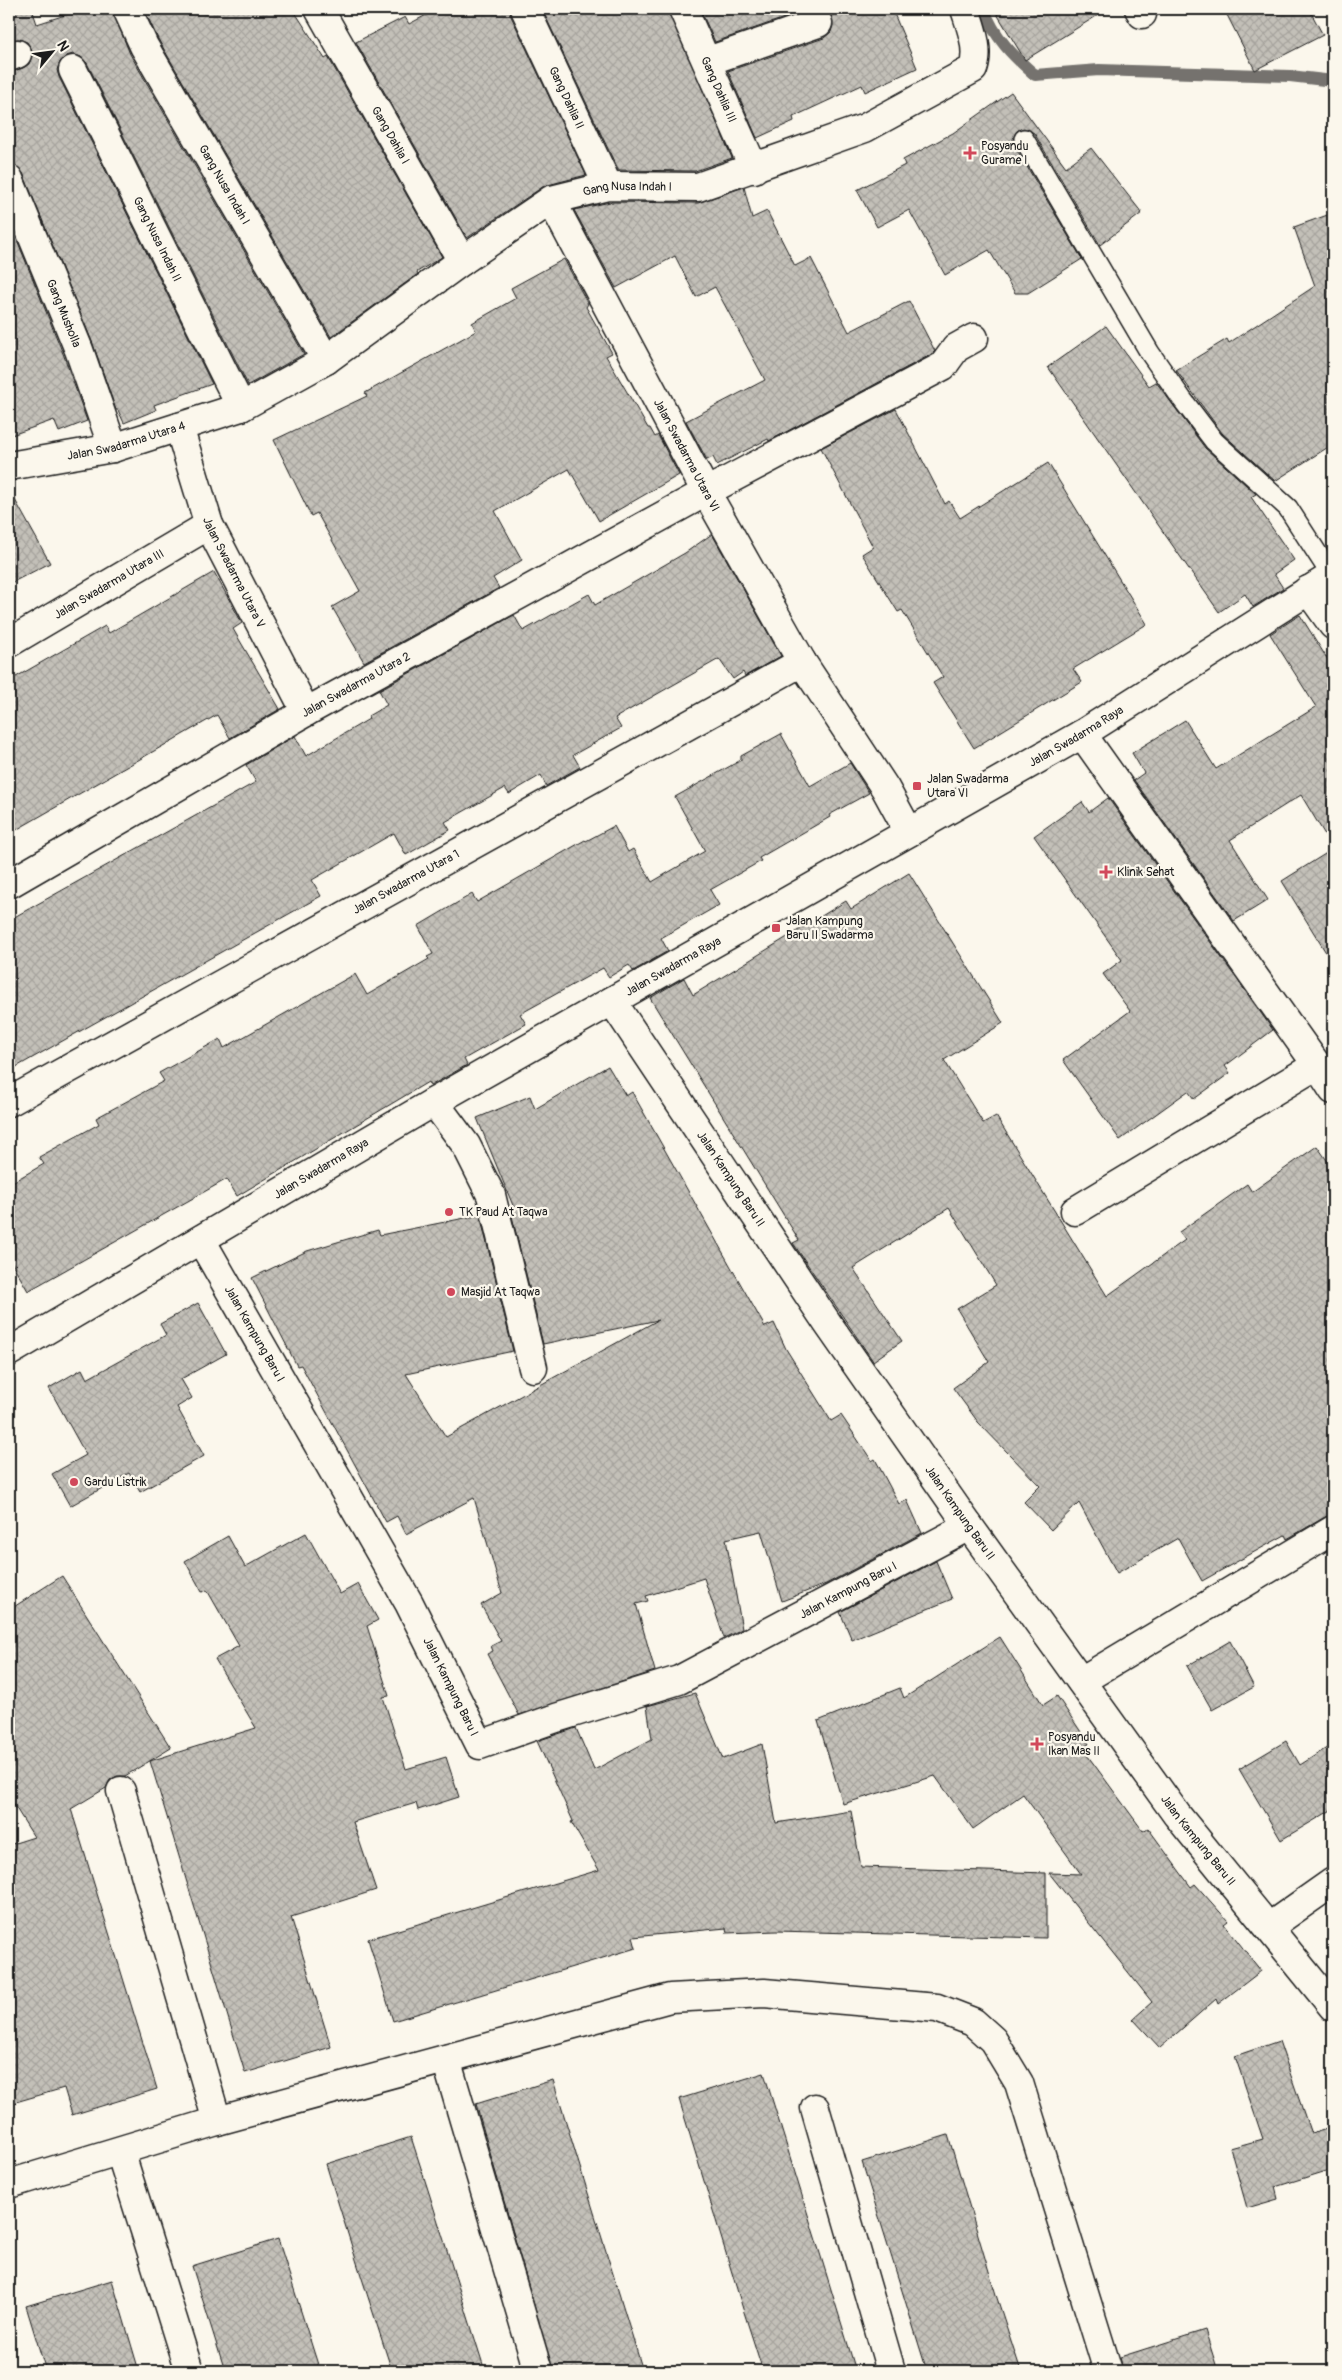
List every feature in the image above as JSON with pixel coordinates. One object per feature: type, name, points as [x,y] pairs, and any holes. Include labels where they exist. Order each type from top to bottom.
[{"type":"street","name":"Gang Nusa Indah I","points":[[126,9],[144,46],[326,360]]},
{"type":"street","name":"Gang Dahlia I","points":[[319,9],[462,261]]},
{"type":"street","name":"Gang Dahlia II","points":[[525,9],[608,186]]},
{"type":"street","name":"Gang Dahlia III","points":[[683,9],[708,61],[754,169]]},
{"type":"street","points":[[708,61],[818,23],[810,9]]},
{"type":"street","name":"Gang Nusa Indah I","points":[[241,407],[326,360],[462,261],[551,200],[608,186],[698,187],[754,169],[865,128],[973,70],[976,61],[974,38],[964,9]]},
{"type":"street","name":"Gang Nusa Indah II","points":[[73,70],[241,407]]},
{"type":"street","name":"Gang Musholla","points":[[9,179],[79,350],[113,448]]},
{"type":"street","name":"Jalan Swadarma Utara VI","points":[[551,200],[706,492],[802,662],[884,788],[910,832]]},
{"type":"street","name":"Jalan Swadarma Utara 2","points":[[9,884],[306,712],[706,492],[943,366],[956,348],[974,338]]},
{"type":"street","name":"Jalan Swadarma Utara 4","points":[[9,466],[113,448],[241,407]]},
{"type":"street","name":"Jalan Swadarma Utara V","points":[[180,427],[209,525],[306,712]]},
{"type":"street","name":"Jalan Swadarma Utara III","points":[[9,643],[209,525]]},
{"type":"street","name":"Jalan Swadarma Raya","points":[[9,1352],[434,1102],[1082,734],[1333,576]]},
{"type":"street","points":[[1308,590],[1333,625]]},
{"type":"street","name":"Jalan Swadarma Utara 1","points":[[9,1102],[802,662]]},
{"type":"street","points":[[1082,734],[1318,1065],[1333,1090]]},
{"type":"street","name":"Jalan Kampung Baru II","points":[[612,1000],[828,1324],[969,1526],[1177,1815],[1333,2007]]},
{"type":"street","points":[[1075,1211],[1318,1065]]},
{"type":"street","points":[[434,1102],[466,1145],[491,1195],[533,1368]]},
{"type":"street","name":"Jalan Kampung Baru I","points":[[201,1240],[409,1603],[480,1745],[556,1718],[679,1680],[969,1526]]},
{"type":"street","points":[[1081,1681],[1333,1530]]},
{"type":"street","points":[[121,1791],[217,2121]]},
{"type":"street","points":[[1269,1927],[1333,1882]]},
{"type":"street","points":[[9,2184],[217,2121],[670,1998],[774,1994],[937,2008],[973,2022],[993,2040],[1018,2083],[1108,2371]]},
{"type":"street","points":[[446,2059],[538,2371]]},
{"type":"street","points":[[815,2108],[891,2371]]},
{"type":"street","points":[[120,2151],[189,2371]]},
{"type":"lane","points":[[1024,139],[1150,353],[1166,376],[1214,441],[1288,508],[1333,576]]},
{"type":"building","points":[[9,9],[32,9],[37,24],[84,9],[112,9],[130,54],[304,354],[248,385],[87,63],[81,57],[73,54],[66,56],[60,62],[57,70],[59,77],[212,384],[154,405],[156,410],[124,423],[118,410],[116,410],[93,344],[23,173],[14,165],[9,155],[9,72],[29,64],[32,56],[31,48],[27,42],[19,39],[9,40]]},
{"type":"building","points":[[144,9],[293,9],[325,59],[328,57],[442,257],[417,272],[418,274],[331,337],[158,39]]},
{"type":"building","points":[[438,9],[510,9],[511,16],[586,175],[544,186],[467,238],[356,42],[405,17],[409,24]]},
{"type":"building","points":[[542,9],[668,9],[732,158],[695,171],[618,170]]},
{"type":"building","points":[[700,9],[794,9],[796,14],[715,42]]},
{"type":"building","points":[[828,9],[892,9],[917,68],[865,92],[862,85],[793,117],[794,121],[757,138],[728,71],[824,38],[831,32],[833,25]]},
{"type":"building","points":[[994,9],[1108,9],[1025,60]]},
{"type":"building","points":[[1224,9],[1309,9],[1323,35],[1255,70]]},
{"type":"building","points":[[1011,92],[1066,167],[1091,148],[1142,213],[1100,245],[1034,133],[1024,128],[1018,130],[1013,139],[1014,145],[1082,259],[1028,293],[1015,293],[989,250],[945,275],[909,210],[877,227],[857,190],[905,165],[903,160],[953,133]]},
{"type":"building","points":[[744,187],[752,218],[767,211],[795,266],[811,258],[849,332],[909,301],[935,351],[769,441],[768,439],[717,465],[713,457],[707,460],[686,421],[765,380],[715,287],[696,297],[675,256],[616,288],[574,210],[610,202],[698,203]]},
{"type":"building","points":[[1333,213],[1333,444],[1275,481],[1222,433],[1176,370],[1227,339],[1229,343],[1315,286],[1294,227]]},
{"type":"building","points":[[9,220],[64,356],[87,421],[59,432],[54,420],[9,436]]},
{"type":"building","points":[[564,259],[588,304],[586,307],[612,353],[606,356],[648,428],[650,428],[655,437],[658,435],[679,475],[599,521],[569,469],[495,511],[522,560],[493,578],[499,588],[364,662],[332,607],[360,591],[317,513],[311,516],[274,440],[367,396],[365,393],[476,331],[472,323],[516,298],[511,288]]},
{"type":"building","points":[[1106,326],[1149,386],[1156,382],[1205,448],[1256,494],[1251,497],[1294,560],[1274,574],[1283,588],[1253,607],[1245,594],[1219,612],[1048,367]]},
{"type":"building","points":[[896,409],[945,504],[949,501],[960,518],[1048,463],[1147,624],[1073,669],[1082,682],[974,748],[933,683],[943,677],[902,610],[898,612],[862,554],[873,547],[821,448]]},
{"type":"building","points":[[9,489],[50,563],[9,584]]},
{"type":"building","points":[[712,534],[781,656],[745,676],[743,672],[733,679],[719,659],[615,718],[621,728],[573,755],[580,767],[546,786],[541,775],[509,794],[505,788],[445,822],[450,830],[406,855],[394,833],[312,880],[321,896],[9,1071],[9,920],[256,782],[246,765],[295,736],[306,756],[369,719],[368,716],[387,705],[379,690],[514,615],[523,631],[589,594],[595,605],[685,553]]},
{"type":"building","points":[[214,572],[242,623],[233,629],[280,709],[230,738],[217,715],[9,834],[9,681],[105,626],[109,633]]},
{"type":"building","points":[[1300,615],[1333,668],[1333,848],[1301,795],[1230,840],[1268,900],[1234,921],[1134,780],[1144,773],[1132,753],[1185,720],[1216,769],[1316,707],[1270,634]]},
{"type":"building","points":[[781,734],[810,786],[850,763],[869,793],[829,815],[830,817],[759,858],[761,861],[710,890],[719,905],[661,938],[668,951],[633,971],[629,965],[609,977],[603,968],[520,1014],[526,1024],[464,1059],[467,1065],[430,1086],[428,1082],[237,1196],[227,1179],[28,1291],[9,1258],[9,1184],[44,1164],[39,1157],[99,1124],[96,1118],[164,1081],[159,1073],[220,1039],[224,1048],[355,974],[367,995],[429,959],[427,957],[433,954],[418,926],[472,894],[477,902],[585,840],[614,826],[628,852],[633,849],[652,882],[705,851],[675,797],[741,760],[741,756]]},
{"type":"building","points":[[1108,798],[1273,1030],[1225,1066],[1230,1073],[1194,1099],[1188,1091],[1120,1140],[1063,1060],[1130,1011],[1103,974],[1122,960],[1034,836],[1082,802],[1089,812]]},
{"type":"building","points":[[1333,849],[1333,964],[1282,881]]},
{"type":"building","points":[[909,873],[1003,1023],[944,1060],[983,1123],[996,1116],[1107,1296],[1185,1240],[1179,1232],[1247,1184],[1252,1192],[1317,1146],[1333,1169],[1333,1514],[1287,1539],[1285,1535],[1202,1581],[1178,1538],[1117,1573],[1079,1503],[1051,1530],[1024,1502],[1040,1486],[978,1422],[953,1388],[989,1362],[957,1309],[996,1285],[949,1208],[853,1268],[902,1341],[873,1361],[793,1243],[799,1240],[650,998],[684,978],[693,995],[846,901],[851,909]]},
{"type":"building","points":[[608,1066],[626,1096],[632,1092],[765,1327],[774,1323],[786,1349],[831,1421],[841,1415],[872,1461],[875,1459],[899,1504],[907,1500],[922,1533],[826,1584],[782,1601],[761,1531],[726,1539],[742,1629],[724,1638],[704,1578],[646,1596],[648,1601],[636,1604],[655,1671],[519,1715],[487,1654],[493,1651],[491,1646],[501,1641],[481,1605],[502,1593],[474,1498],[406,1534],[397,1516],[386,1522],[301,1365],[297,1366],[252,1278],[307,1251],[378,1230],[380,1235],[480,1215],[513,1351],[406,1374],[446,1437],[658,1320],[543,1344],[510,1208],[514,1208],[477,1118],[530,1096],[535,1109]]},
{"type":"building","points":[[198,1303],[226,1354],[181,1379],[192,1398],[177,1407],[204,1456],[140,1492],[129,1473],[70,1506],[52,1474],[86,1455],[49,1388],[82,1369],[87,1379],[166,1335],[160,1324]]},
{"type":"building","points":[[306,1533],[340,1594],[358,1584],[378,1620],[367,1626],[389,1696],[383,1697],[406,1769],[446,1757],[459,1797],[418,1810],[416,1803],[353,1822],[376,1890],[291,1917],[331,2047],[245,2073],[150,1761],[256,1728],[215,1659],[239,1646],[207,1590],[202,1592],[185,1561],[228,1536],[245,1567]]},
{"type":"building","points":[[936,1561],[952,1599],[852,1640],[840,1612]]},
{"type":"building","points":[[62,1576],[171,1748],[125,1776],[117,1776],[110,1780],[106,1788],[71,1809],[157,2089],[72,2115],[64,2088],[9,2104],[9,1845],[34,1837],[9,1797],[9,1610]]},
{"type":"building","points":[[1000,1637],[1043,1705],[1057,1696],[1089,1744],[1082,1748],[1143,1831],[1148,1828],[1191,1887],[1195,1884],[1228,1921],[1224,1924],[1261,1971],[1218,2004],[1216,1999],[1160,2048],[1133,2019],[1152,2002],[1049,1873],[1081,1874],[1023,1794],[973,1829],[935,1776],[843,1804],[818,1721],[900,1688],[904,1698]]},
{"type":"building","points":[[1230,1641],[1254,1687],[1212,1710],[1187,1666]]},
{"type":"building","points":[[695,1693],[723,1759],[762,1744],[776,1823],[851,1811],[861,1867],[1046,1873],[1046,1938],[776,1931],[727,1933],[726,1928],[633,1937],[636,1948],[393,2021],[368,1939],[599,1870],[571,1822],[573,1821],[537,1741],[576,1728],[594,1770],[652,1739],[647,1706]]},
{"type":"building","points":[[1286,1741],[1300,1765],[1333,1744],[1333,1809],[1281,1840],[1239,1769]]},
{"type":"building","points":[[1279,2041],[1311,2134],[1333,2127],[1333,2169],[1275,2187],[1278,2199],[1247,2208],[1230,2148],[1263,2139],[1235,2056]]},
{"type":"building","points":[[764,2073],[856,2371],[763,2371],[743,2309],[679,2099]]},
{"type":"building","points":[[553,2080],[643,2371],[553,2371],[476,2104]]},
{"type":"building","points":[[948,2135],[1021,2371],[927,2371],[862,2162]]},
{"type":"building","points":[[411,2137],[485,2371],[392,2371],[358,2266],[326,2164]]},
{"type":"building","points":[[278,2239],[320,2371],[225,2371],[192,2266]]},
{"type":"building","points":[[112,2280],[139,2371],[46,2371],[26,2306]]},
{"type":"building","points":[[1205,2330],[1218,2371],[1123,2371],[1120,2357]]},
{"type":"waterway","points":[[984,9],[993,28],[1005,45],[1035,75],[1099,70],[1290,76],[1333,81]]},
{"type":"place","name":"Posyandu Gurame I","points":[[970,153]]},
{"type":"place","name":"Jalan Swadarma Utara VI","points":[[917,786]]},
{"type":"place","name":"Klinik Sehat","points":[[1106,872]]},
{"type":"place","name":"Jalan Kampung Baru II Swadarma","points":[[776,928]]},
{"type":"place","name":"TK Paud At Taqwa","points":[[449,1212]]},
{"type":"place","name":"Masjid At Taqwa","points":[[451,1292]]},
{"type":"place","name":"Gardu Listrik","points":[[74,1482]]},
{"type":"place","name":"Posyandu Ikan Mas II","points":[[1037,1744]]}]
